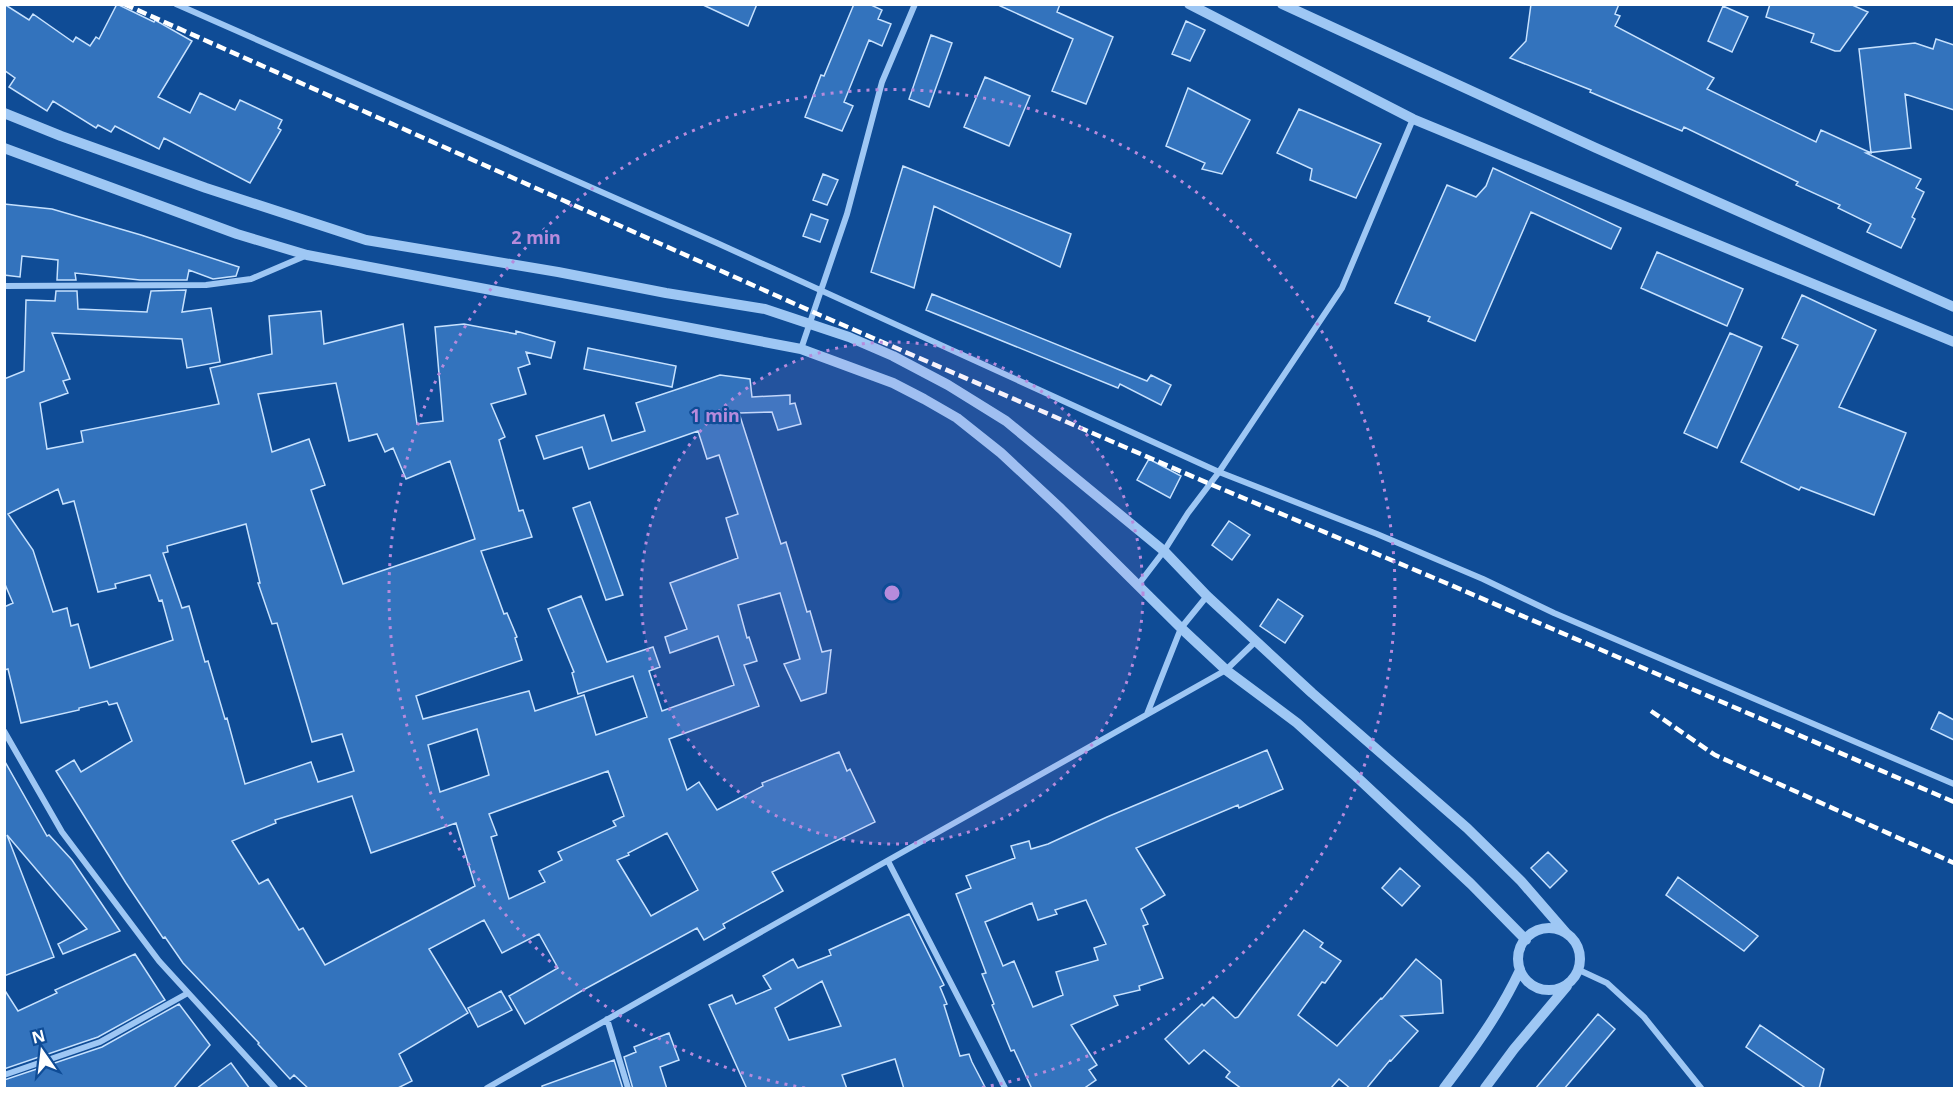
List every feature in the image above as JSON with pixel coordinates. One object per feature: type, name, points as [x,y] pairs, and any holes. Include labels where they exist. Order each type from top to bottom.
[{"type":"street","points":[[176,4],[470,133],[1219,472],[1388,538],[1554,613],[1954,784]]},
{"type":"street","points":[[801,349],[847,214],[882,82],[915,4]]},
{"type":"street","points":[[1189,4],[1413,119],[1954,342]]},
{"type":"street","points":[[1282,4],[1596,148],[1954,307]]},
{"type":"street","points":[[4,114],[206,188],[366,240],[765,309],[849,337],[893,356],[948,385],[1006,421],[1164,551],[1207,596],[1312,693],[1467,828],[1521,881],[1576,944],[1580,957],[1579,970],[1485,1089]]},
{"type":"street","points":[[1138,585],[1219,472],[1342,288],[1413,119]]},
{"type":"street","points":[[4,148],[237,234],[307,255],[801,349],[893,383],[957,418],[1001,453],[1226,670],[1297,723],[1352,772],[1526,939]]},
{"type":"street","points":[[4,286],[206,285],[251,279],[307,255]]},
{"type":"street","points":[[1147,714],[1181,628],[1207,596]]},
{"type":"street","points":[[487,1089],[1226,670],[1256,641]]},
{"type":"street","points":[[4,731],[62,832],[159,961],[275,1089]]},
{"type":"street","points":[[888,861],[1005,1089]]},
{"type":"street","points":[[1567,934],[1554,929],[1544,929],[1534,933],[1526,939],[1519,959],[1520,970],[1526,980],[1535,987],[1546,990],[1558,989],[1569,984]]},
{"type":"street","points":[[1444,1089],[1506,1000],[1520,970]]},
{"type":"street","points":[[1579,970],[1607,983],[1644,1017],[1701,1089]]},
{"type":"street","points":[[4,1075],[100,1042],[188,993]]},
{"type":"street","points":[[607,1019],[628,1089]]},
{"type":"building","points":[[4,4],[29,20],[33,14],[73,42],[76,37],[90,46],[96,37],[99,39],[117,4],[154,22],[155,20],[192,41],[158,97],[190,113],[200,93],[235,110],[240,100],[282,120],[278,128],[281,130],[250,183],[164,138],[159,149],[115,126],[111,132],[98,125],[96,128],[53,101],[47,111],[9,87],[15,78],[4,70]]},
{"type":"building","points":[[701,4],[757,4],[748,26]]},
{"type":"building","points":[[854,4],[869,4],[882,10],[878,19],[891,24],[882,46],[869,40],[844,102],[853,106],[842,131],[805,117],[821,75],[824,76]]},
{"type":"building","points":[[996,4],[1060,4],[1057,12],[1113,37],[1086,104],[1052,91],[1073,39]]},
{"type":"building","points":[[1531,4],[1619,4],[1615,14],[1620,16],[1615,26],[1714,78],[1707,89],[1816,142],[1821,130],[1921,179],[1916,188],[1924,192],[1912,217],[1915,219],[1901,248],[1867,232],[1871,224],[1838,208],[1840,205],[1796,185],[1798,182],[1684,127],[1682,131],[1590,92],[1591,90],[1510,58],[1526,41]]},
{"type":"building","points":[[1770,4],[1850,4],[1868,12],[1840,51],[1835,51],[1811,42],[1814,34],[1766,17]]},
{"type":"building","points":[[1723,6],[1748,17],[1732,52],[1708,41]]},
{"type":"building","points":[[1186,21],[1205,30],[1190,61],[1172,54]]},
{"type":"building","points":[[931,35],[952,43],[929,107],[909,99]]},
{"type":"building","points":[[1936,39],[1954,45],[1954,110],[1905,94],[1911,148],[1871,152],[1859,49],[1915,43],[1933,49]]},
{"type":"building","points":[[985,77],[1030,96],[1009,146],[964,127]]},
{"type":"building","points":[[1188,88],[1250,120],[1222,174],[1202,169],[1205,163],[1166,146]]},
{"type":"building","points":[[1299,109],[1381,144],[1356,198],[1310,180],[1312,169],[1277,153]]},
{"type":"building","points":[[903,166],[1071,234],[1060,267],[934,206],[914,288],[871,272]]},
{"type":"building","points":[[1493,168],[1621,228],[1611,249],[1531,212],[1475,341],[1428,321],[1430,317],[1395,303],[1447,185],[1476,197],[1486,186]]},
{"type":"building","points":[[823,174],[838,180],[827,205],[813,200]]},
{"type":"building","points":[[4,204],[52,209],[239,267],[236,276],[213,279],[189,270],[187,280],[140,280],[75,273],[76,280],[57,280],[58,260],[22,256],[20,277],[4,275]]},
{"type":"building","points":[[811,214],[828,220],[820,242],[803,236]]},
{"type":"building","points":[[1657,252],[1743,289],[1727,326],[1641,288]]},
{"type":"building","points":[[186,290],[182,312],[211,308],[220,362],[187,368],[182,339],[52,333],[70,379],[63,381],[68,393],[40,403],[47,449],[83,442],[81,431],[219,404],[210,368],[272,354],[269,316],[321,311],[324,344],[403,324],[417,424],[443,421],[435,327],[464,324],[516,334],[516,331],[555,342],[551,358],[526,352],[530,364],[518,368],[526,394],[491,404],[505,437],[499,440],[519,511],[523,510],[532,537],[481,551],[504,614],[507,613],[517,637],[515,638],[522,660],[416,696],[423,719],[529,691],[535,711],[584,695],[596,735],[647,717],[633,676],[578,694],[572,673],[574,672],[548,609],[581,596],[607,662],[653,647],[660,667],[649,671],[662,711],[734,685],[718,636],[670,653],[665,637],[687,629],[670,583],[738,558],[726,518],[738,514],[719,455],[707,459],[698,431],[589,469],[582,447],[544,459],[536,436],[604,415],[612,441],[645,431],[636,403],[720,375],[750,379],[752,397],[790,395],[790,404],[795,403],[801,424],[778,430],[772,412],[739,413],[781,544],[786,542],[807,612],[810,611],[822,652],[831,650],[826,693],[801,701],[784,664],[800,659],[780,593],[738,605],[747,638],[749,637],[757,661],[744,665],[759,706],[669,739],[687,790],[699,782],[717,810],[763,786],[762,783],[839,752],[847,771],[850,769],[875,822],[772,872],[783,891],[723,924],[725,928],[704,940],[697,928],[525,1024],[509,996],[558,968],[539,934],[502,953],[484,920],[429,949],[468,1013],[399,1054],[412,1081],[396,1089],[309,1089],[294,1075],[290,1079],[183,963],[165,937],[163,938],[56,771],[74,760],[81,772],[132,741],[117,703],[109,705],[107,701],[21,723],[8,669],[4,670],[4,607],[13,603],[4,582],[4,379],[24,371],[26,300],[55,301],[56,291],[77,291],[78,309],[147,312],[151,291]],"holes":[[[336,383],[349,441],[377,434],[385,452],[393,448],[406,479],[450,461],[475,539],[343,584],[311,490],[325,485],[309,439],[272,452],[258,394]],[[58,489],[63,504],[74,501],[98,592],[116,588],[115,584],[150,575],[159,601],[162,600],[173,640],[90,668],[78,624],[71,626],[67,608],[53,612],[33,550],[8,514]],[[246,524],[260,583],[258,583],[272,624],[277,623],[312,742],[342,734],[354,771],[318,782],[311,762],[245,784],[227,718],[225,719],[208,661],[205,662],[189,606],[182,608],[163,553],[168,552],[167,546]],[[477,729],[489,775],[440,792],[428,745]],[[608,771],[624,816],[613,821],[616,826],[558,852],[562,860],[539,871],[545,882],[509,899],[491,837],[497,835],[489,814]],[[352,796],[371,853],[456,823],[475,886],[325,965],[303,928],[299,930],[268,879],[259,884],[232,841],[276,823],[275,820]],[[667,833],[698,890],[651,916],[617,860],[629,855],[628,853]]]},
{"type":"building","points":[[932,294],[1147,381],[1151,375],[1171,385],[1161,405],[1120,384],[1118,388],[926,310]]},
{"type":"building","points":[[1802,295],[1876,330],[1839,407],[1906,433],[1874,515],[1801,487],[1799,490],[1741,462],[1798,345],[1782,338]]},
{"type":"building","points":[[1730,333],[1762,347],[1717,448],[1684,433]]},
{"type":"building","points":[[588,348],[676,366],[672,387],[584,369]]},
{"type":"building","points":[[1149,459],[1181,476],[1170,498],[1137,480]]},
{"type":"building","points":[[590,502],[623,595],[606,600],[573,508]]},
{"type":"building","points":[[1229,521],[1250,535],[1232,560],[1212,545]]},
{"type":"building","points":[[1278,599],[1303,616],[1285,643],[1260,626]]},
{"type":"building","points":[[1939,712],[1954,720],[1954,740],[1931,729]]},
{"type":"building","points":[[1267,750],[1283,789],[1239,808],[1238,805],[1136,848],[1165,895],[1141,909],[1148,924],[1143,926],[1163,978],[1139,986],[1140,990],[1114,996],[1118,1005],[1071,1025],[1097,1065],[1089,1070],[1096,1080],[1083,1089],[1032,1089],[1014,1050],[1011,1051],[992,1005],[994,1004],[982,974],[986,973],[956,894],[971,888],[966,876],[1015,858],[1011,846],[1029,841],[1031,849],[1048,844]],"holes":[[[1086,900],[1106,944],[1094,948],[1098,960],[1056,972],[1063,995],[1033,1007],[1014,961],[1003,966],[985,922],[1032,903],[1038,920],[1057,914],[1055,910]]]},
{"type":"building","points":[[4,760],[47,836],[49,835],[72,860],[120,931],[63,954],[58,944],[87,929],[7,835],[54,957],[4,976]]},
{"type":"building","points":[[1548,852],[1567,871],[1550,888],[1531,868]]},
{"type":"building","points":[[1400,868],[1420,886],[1402,906],[1382,888]]},
{"type":"building","points":[[1678,877],[1758,936],[1744,951],[1666,895]]},
{"type":"building","points":[[909,914],[944,985],[940,987],[947,1004],[944,1005],[960,1056],[969,1054],[986,1089],[904,1089],[895,1059],[842,1075],[847,1089],[747,1089],[709,1005],[732,995],[736,1004],[771,989],[763,976],[793,959],[798,968],[831,955],[829,950]],"holes":[[[822,981],[841,1026],[789,1040],[775,1008]]]},
{"type":"building","points":[[1304,930],[1323,943],[1320,947],[1341,961],[1298,1015],[1337,1046],[1416,959],[1441,980],[1443,1013],[1401,1016],[1418,1031],[1366,1089],[1351,1089],[1339,1079],[1330,1089],[1242,1089],[1226,1077],[1230,1072],[1204,1050],[1189,1064],[1165,1039],[1202,1004],[1204,1006],[1213,997],[1235,1018],[1238,1017]]},
{"type":"building","points":[[135,954],[165,1000],[98,1037],[4,1069],[4,989],[18,1011],[57,993],[55,990]]},
{"type":"building","points":[[501,991],[512,1010],[478,1027],[468,1008]]},
{"type":"building","points":[[179,1004],[210,1045],[173,1089],[4,1089],[4,1080],[102,1047]]},
{"type":"building","points":[[1598,1014],[1615,1029],[1564,1089],[1535,1089]]},
{"type":"building","points":[[1760,1025],[1824,1069],[1819,1089],[1807,1089],[1746,1047]]},
{"type":"building","points":[[669,1033],[679,1060],[660,1067],[667,1089],[633,1089],[624,1057],[636,1052],[634,1047]]},
{"type":"building","points":[[614,1060],[623,1089],[542,1089],[542,1086]]},
{"type":"building","points":[[231,1063],[250,1089],[196,1089],[220,1071]]},
{"type":"railway","points":[[124,4],[813,312],[1954,802]]},
{"type":"railway","points":[[1651,711],[1715,755],[1954,863]]}]
